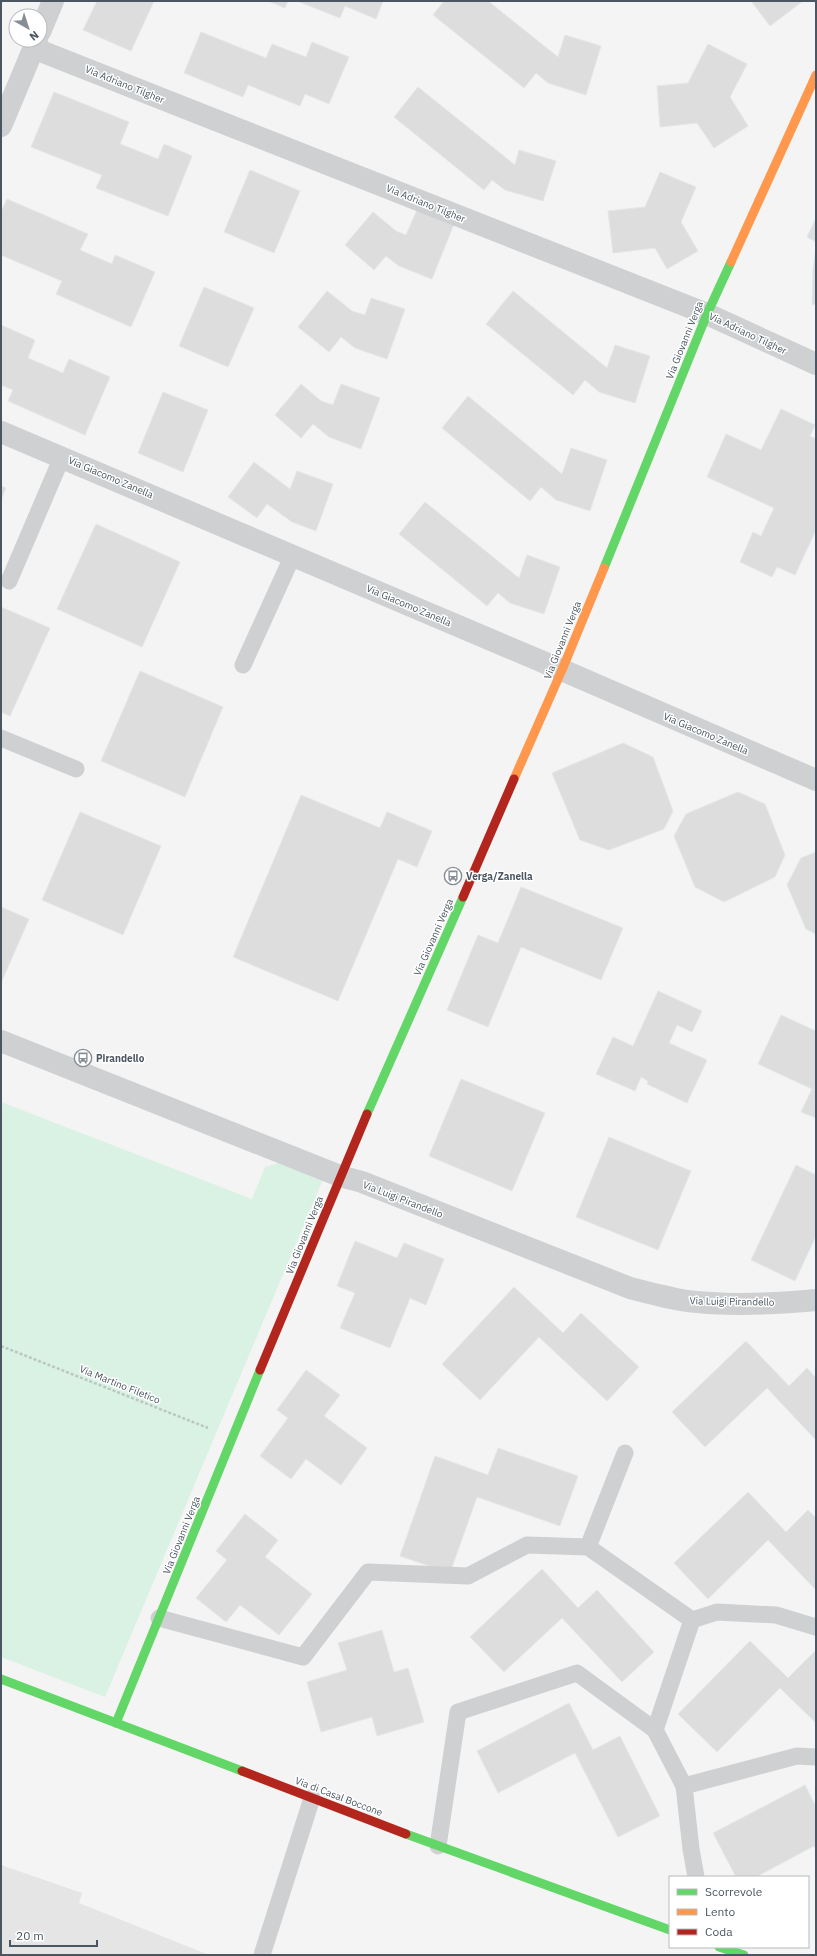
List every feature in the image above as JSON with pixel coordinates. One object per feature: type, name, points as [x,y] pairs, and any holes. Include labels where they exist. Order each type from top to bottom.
[{"type":"street","points":[[48,13],[53,1]]},
{"type":"street","name":"Via Adriano Tilgher","points":[[48,44],[707,314],[816,364]]},
{"type":"street","points":[[1,126],[34,48]]},
{"type":"street","name":"Via Giovanni Verga","points":[[116,1723],[340,1176],[562,670],[707,314],[816,75]]},
{"type":"street","name":"Via Giacomo Zanella","points":[[1,432],[62,456],[816,780]]},
{"type":"street","name":"Via Luigi Pirandello","points":[[1,1041],[340,1176],[362,1182],[630,1288],[667,1297],[707,1303],[753,1304],[816,1300]]},
{"type":"street","name":"Via di Casal Boccone","points":[[1,1679],[438,1846],[669,1930]]},
{"type":"street","points":[[722,1948],[744,1955]]},
{"type":"lane","points":[[9,581],[62,456]]},
{"type":"lane","points":[[243,665],[293,555]]},
{"type":"lane","points":[[1,738],[76,769]]},
{"type":"lane","points":[[588,1547],[626,1453]]},
{"type":"lane","points":[[159,1618],[303,1657],[368,1572],[468,1576],[527,1545],[588,1547],[692,1620]]},
{"type":"lane","points":[[692,1620],[717,1612],[776,1615],[816,1627]]},
{"type":"lane","points":[[655,1730],[692,1620]]},
{"type":"lane","points":[[438,1846],[458,1712],[577,1673],[655,1730],[684,1786],[691,1849],[696,1876]]},
{"type":"lane","points":[[684,1786],[797,1756],[816,1757]]},
{"type":"lane","points":[[262,1955],[312,1798]]},
{"type":"path","name":"Via Martino Filetico","points":[[1,1346],[233,1438]]},
{"type":"shaded area","points":[[1,1865],[82,1893],[79,1903],[209,1955],[1,1955]]},
{"type":"green space","points":[[1,1102],[252,1199],[265,1167],[279,1163],[324,1177],[105,1697],[1,1657]]},
{"type":"building","points":[[97,1],[154,1],[131,51],[83,30]]},
{"type":"building","points":[[268,1],[288,1],[285,8]]},
{"type":"building","points":[[297,1],[383,1],[376,19],[345,6],[340,18]]},
{"type":"building","points":[[444,1],[488,1],[558,57],[565,35],[601,46],[586,95],[548,83],[536,73],[524,88],[433,15]]},
{"type":"building","points":[[751,1],[803,1],[770,26]]},
{"type":"building","points":[[201,32],[266,58],[272,44],[306,57],[312,42],[349,57],[329,104],[305,94],[300,106],[248,85],[243,97],[184,73]]},
{"type":"building","points":[[708,44],[747,64],[730,97],[748,126],[714,148],[697,123],[660,127],[657,86],[688,83]]},
{"type":"building","points":[[418,87],[515,165],[519,150],[556,161],[543,201],[505,190],[492,180],[484,190],[394,117]]},
{"type":"building","points":[[54,92],[129,122],[120,144],[158,159],[164,144],[192,156],[168,216],[96,188],[102,175],[31,147]]},
{"type":"building","points":[[250,170],[300,191],[274,253],[224,232]]},
{"type":"building","points":[[660,172],[696,187],[681,222],[698,251],[667,269],[655,248],[613,253],[608,211],[645,207]]},
{"type":"building","points":[[7,199],[88,234],[80,250],[112,264],[115,255],[155,272],[131,327],[56,294],[62,281],[1,255],[1,212]]},
{"type":"building","points":[[417,210],[454,224],[432,279],[399,266],[386,256],[374,270],[345,245],[373,212],[396,231],[406,235]]},
{"type":"building","points":[[816,218],[816,242],[807,237]]},
{"type":"building","points":[[816,248],[816,304],[812,305],[813,269]]},
{"type":"building","points":[[204,287],[254,308],[228,367],[179,346]]},
{"type":"building","points":[[327,291],[352,311],[365,315],[371,298],[405,309],[387,359],[355,348],[341,337],[329,352],[298,327]]},
{"type":"building","points":[[513,291],[607,368],[615,345],[650,356],[635,403],[599,392],[585,380],[573,395],[486,324]]},
{"type":"building","points":[[1,325],[35,340],[28,358],[63,373],[69,359],[110,377],[85,435],[8,401],[13,390],[1,385]]},
{"type":"building","points":[[301,384],[321,401],[333,405],[341,384],[380,398],[361,449],[329,437],[313,424],[301,438],[275,415]]},
{"type":"building","points":[[163,392],[208,410],[183,472],[138,453]]},
{"type":"building","points":[[468,396],[562,474],[571,448],[607,460],[590,511],[556,500],[541,487],[530,501],[442,428]]},
{"type":"building","points":[[781,409],[815,425],[810,436],[816,439],[816,530],[795,575],[777,567],[772,577],[740,562],[753,532],[761,536],[774,508],[707,477],[726,434],[761,450]]},
{"type":"building","points":[[254,462],[290,489],[297,471],[333,484],[316,531],[292,522],[267,504],[257,518],[228,497]]},
{"type":"building","points":[[1,486],[6,488],[1,500]]},
{"type":"building","points":[[425,502],[519,578],[527,555],[560,567],[544,614],[510,603],[498,593],[487,606],[399,534]]},
{"type":"building","points":[[96,524],[180,562],[142,647],[57,609]]},
{"type":"building","points":[[1,607],[50,628],[10,716],[1,712]]},
{"type":"building","points":[[140,671],[223,707],[185,797],[101,761]]},
{"type":"building","points":[[623,743],[653,757],[673,811],[664,829],[609,850],[580,840],[552,773]]},
{"type":"building","points":[[738,792],[765,804],[785,855],[775,877],[724,902],[695,887],[674,836],[686,814]]},
{"type":"building","points":[[301,795],[380,828],[387,812],[432,831],[417,867],[398,859],[338,1001],[233,957]]},
{"type":"building","points":[[80,812],[161,846],[123,935],[42,900]]},
{"type":"building","points":[[816,852],[816,934],[806,929],[787,885],[801,858]]},
{"type":"building","points":[[521,887],[623,928],[601,980],[521,947],[488,1027],[447,1010],[478,935],[498,943]]},
{"type":"building","points":[[1,907],[29,919],[1,983]]},
{"type":"building","points":[[658,991],[702,1011],[692,1032],[677,1025],[669,1043],[707,1060],[687,1103],[647,1084],[648,1081],[641,1077],[635,1091],[596,1074],[613,1037],[633,1046]]},
{"type":"building","points":[[781,1015],[816,1031],[816,1118],[801,1112],[812,1089],[758,1064]]},
{"type":"building","points":[[461,1079],[545,1113],[512,1191],[429,1156]]},
{"type":"building","points":[[609,1137],[691,1171],[658,1250],[576,1217]]},
{"type":"building","points":[[796,1165],[816,1175],[816,1236],[795,1281],[751,1260]]},
{"type":"building","points":[[355,1241],[397,1258],[404,1243],[444,1259],[426,1305],[410,1298],[390,1348],[340,1328],[355,1293],[337,1286]]},
{"type":"building","points":[[514,1287],[563,1333],[581,1313],[639,1367],[607,1401],[539,1337],[480,1400],[442,1364]]},
{"type":"building","points":[[746,1341],[789,1386],[807,1368],[816,1378],[816,1440],[767,1388],[705,1447],[672,1412]]},
{"type":"building","points":[[306,1370],[340,1395],[324,1416],[367,1448],[341,1485],[306,1459],[291,1479],[260,1456],[288,1418],[277,1410]]},
{"type":"building","points":[[498,1448],[578,1476],[560,1526],[477,1497],[450,1573],[400,1556],[435,1456],[488,1475]]},
{"type":"building","points":[[748,1492],[786,1532],[808,1510],[816,1518],[816,1590],[768,1540],[708,1599],[674,1563]]},
{"type":"building","points":[[245,1514],[278,1540],[265,1557],[312,1594],[279,1635],[240,1605],[226,1622],[196,1598],[227,1560],[216,1551]]},
{"type":"building","points":[[542,1569],[578,1608],[597,1590],[654,1652],[622,1682],[562,1618],[504,1672],[470,1637]]},
{"type":"building","points":[[382,1630],[394,1672],[408,1668],[424,1722],[377,1736],[372,1717],[321,1732],[307,1682],[347,1670],[338,1643]]},
{"type":"building","points":[[750,1641],[788,1678],[816,1650],[816,1723],[780,1688],[717,1752],[678,1714]]},
{"type":"building","points":[[569,1703],[593,1750],[620,1736],[660,1816],[618,1837],[575,1753],[498,1793],[477,1751]]},
{"type":"building","points":[[805,1785],[816,1807],[816,1849],[814,1846],[758,1876],[735,1876],[713,1833]]},
{"type":"traffic: fast","points":[[604,568],[707,314],[731,262]]},
{"type":"traffic: fast","points":[[367,1114],[463,897]]},
{"type":"traffic: fast","points":[[116,1723],[260,1370]]},
{"type":"traffic: fast","points":[[1,1679],[242,1771]]},
{"type":"traffic: fast","points":[[406,1834],[669,1930]]},
{"type":"traffic: fast","points":[[722,1948],[744,1955]]},
{"type":"traffic: slow","points":[[731,262],[816,75]]},
{"type":"traffic: slow","points":[[514,779],[562,670],[604,568]]},
{"type":"traffic: jam","points":[[463,897],[514,779]]},
{"type":"traffic: jam","points":[[260,1370],[367,1114]]},
{"type":"traffic: jam","points":[[242,1771],[406,1834]]},
{"type":"place","name":"Verga/Zanella","points":[[453,876]]},
{"type":"place","name":"Pirandello","points":[[83,1058]]}]
